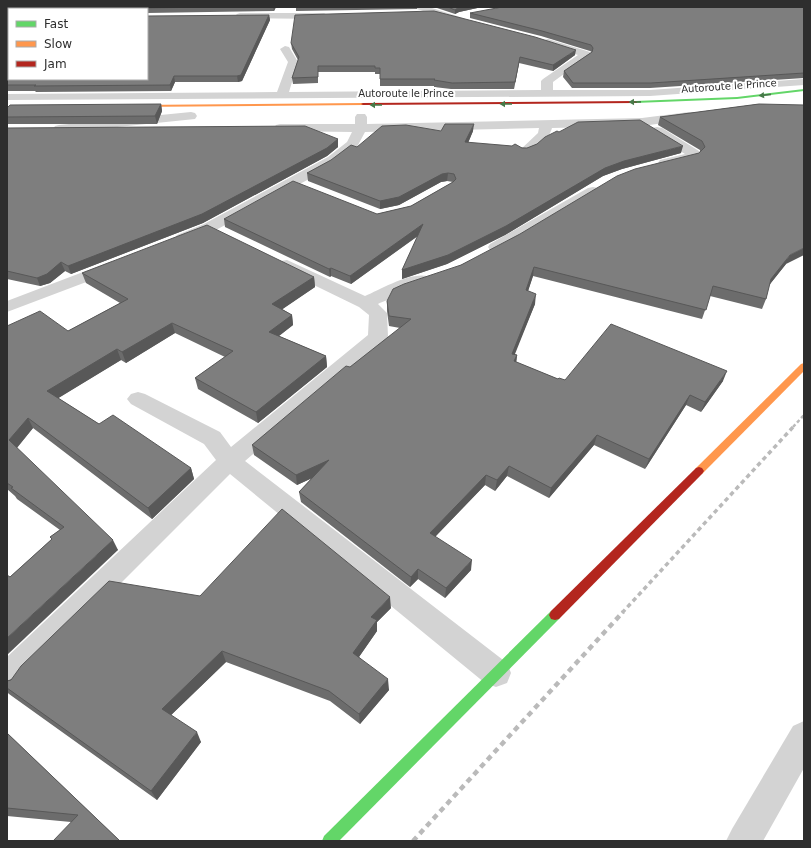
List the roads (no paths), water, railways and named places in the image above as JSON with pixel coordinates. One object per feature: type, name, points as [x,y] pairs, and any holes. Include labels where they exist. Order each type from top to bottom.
[{"type":"main road","name":"Autoroute le Prince","points":[[126,106],[645,102],[737,98],[804,90]]},
{"type":"main road","name":"Autoroute le Prince","points":[[582,114],[701,112]]},
{"type":"main road","points":[[87,117],[195,116]]},
{"type":"main road","points":[[329,841],[804,366]]},
{"type":"street","points":[[420,7],[453,18],[468,18]]},
{"type":"street","points":[[411,13],[434,12]]},
{"type":"street","points":[[233,16],[334,16]]},
{"type":"street","points":[[538,38],[586,54],[547,81],[547,93]]},
{"type":"street","points":[[282,95],[293,62],[285,49]]},
{"type":"street","points":[[7,97],[650,93],[804,82]]},
{"type":"street","points":[[76,97],[84,85]]},
{"type":"street","points":[[724,111],[754,107]]},
{"type":"street","points":[[266,128],[361,118],[546,124],[642,122],[701,112]]},
{"type":"street","points":[[186,128],[53,129],[195,116]]},
{"type":"street","points":[[167,245],[210,228],[300,185],[352,144],[361,118]]},
{"type":"street","points":[[642,122],[694,154],[691,157],[648,168]]},
{"type":"street","points":[[526,151],[544,134],[546,124]]},
{"type":"street","points":[[485,253],[604,184]]},
{"type":"street","points":[[210,228],[232,238]]},
{"type":"street","points":[[7,679],[18,666],[229,461],[378,337],[378,313],[365,303],[267,255]]},
{"type":"street","points":[[7,307],[123,262]]},
{"type":"street","points":[[365,303],[396,288],[436,275]]},
{"type":"street","points":[[138,399],[212,438],[229,461],[496,673]]},
{"type":"street","points":[[744,841],[804,737]]},
{"type":"railway","points":[[793,427],[804,415]]},
{"type":"railway","points":[[622,613],[794,426]]},
{"type":"railway","points":[[413,841],[623,612]]}]
